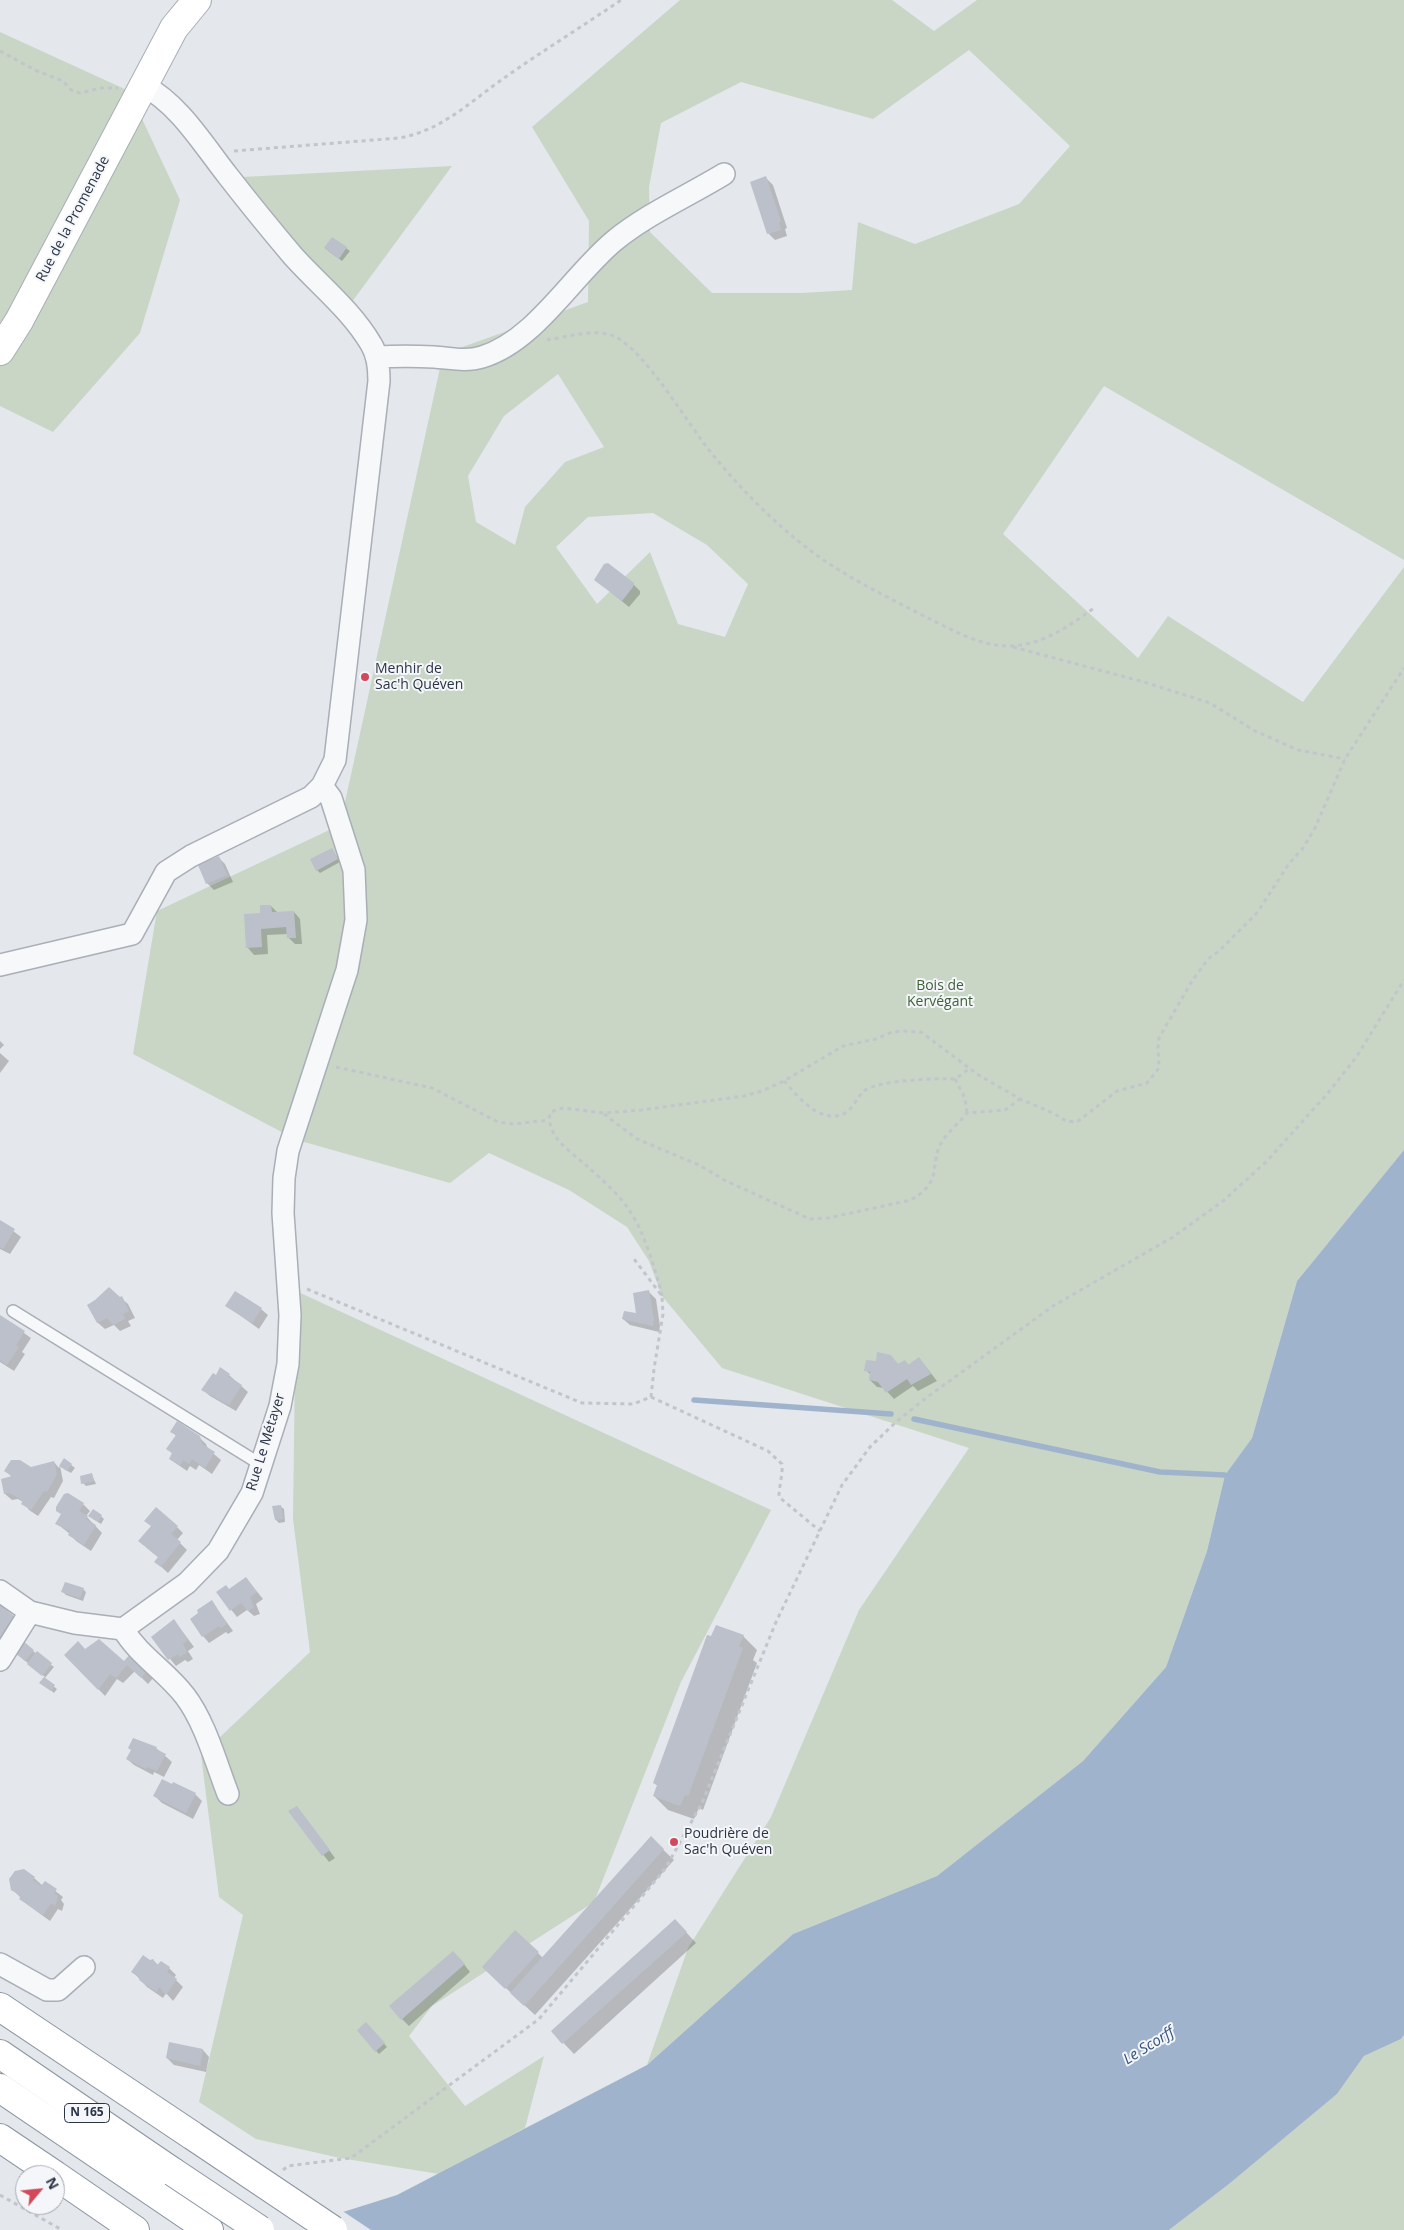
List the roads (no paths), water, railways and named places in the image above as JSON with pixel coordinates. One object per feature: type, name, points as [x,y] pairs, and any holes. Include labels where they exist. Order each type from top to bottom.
[{"type":"main road","name":"Rue de la Promenade","points":[[0,350],[19,321],[174,28],[197,0]]},
{"type":"main road","points":[[0,2007],[333,2230]]},
{"type":"main road","name":"N 165","points":[[0,2054],[260,2230]]},
{"type":"main road","name":"N 165","points":[[0,2088],[209,2230]]},
{"type":"main road","points":[[0,2138],[40,2165]]},
{"type":"main road","points":[[65,2182],[135,2230]]},
{"type":"street","points":[[0,965],[132,934],[166,872],[191,856],[311,797],[322,786],[335,760],[379,381],[377,357],[362,331],[294,257],[178,111],[161,95],[143,85]]},
{"type":"street","points":[[377,357],[473,359],[512,345],[597,256],[615,240],[724,174]]},
{"type":"street","name":"Rue Le Métayer","points":[[123,1629],[188,1583],[218,1552],[252,1493],[280,1406],[288,1364],[290,1315],[283,1213],[284,1178],[288,1151],[347,970],[356,920],[354,870],[331,798],[322,786]]},
{"type":"street","points":[[0,1591],[30,1612],[75,1623],[123,1629],[132,1644],[184,1694],[194,1709],[228,1794]]},
{"type":"street","points":[[0,1660],[30,1612]]},
{"type":"street","points":[[0,1964],[47,1990],[58,1990],[84,1967]]},
{"type":"lane","points":[[13,1311],[260,1464]]},
{"type":"water","name":"Le Scorff","points":[[1404,1150],[1404,2035],[1401,2039],[1364,2056],[1337,2094],[1229,2184],[1169,2230],[267,2230],[343,2212],[397,2195],[647,2065],[793,1934],[937,1876],[1083,1761],[1166,1667],[1207,1551],[1225,1475],[1252,1438],[1297,1281]]},
{"type":"waterway","points":[[694,1400],[891,1414]]},
{"type":"waterway","points":[[914,1419],[1160,1472],[1225,1475],[1230,1478]]},
{"type":"place","name":"Menhir de Sac'h Quéven","points":[[365,677]]},
{"type":"place","name":"Poudrière de Sac'h Quéven","points":[[674,1842]]},
{"type":"park label","name":"Bois de Kervégant","points":[[940,994]]}]
